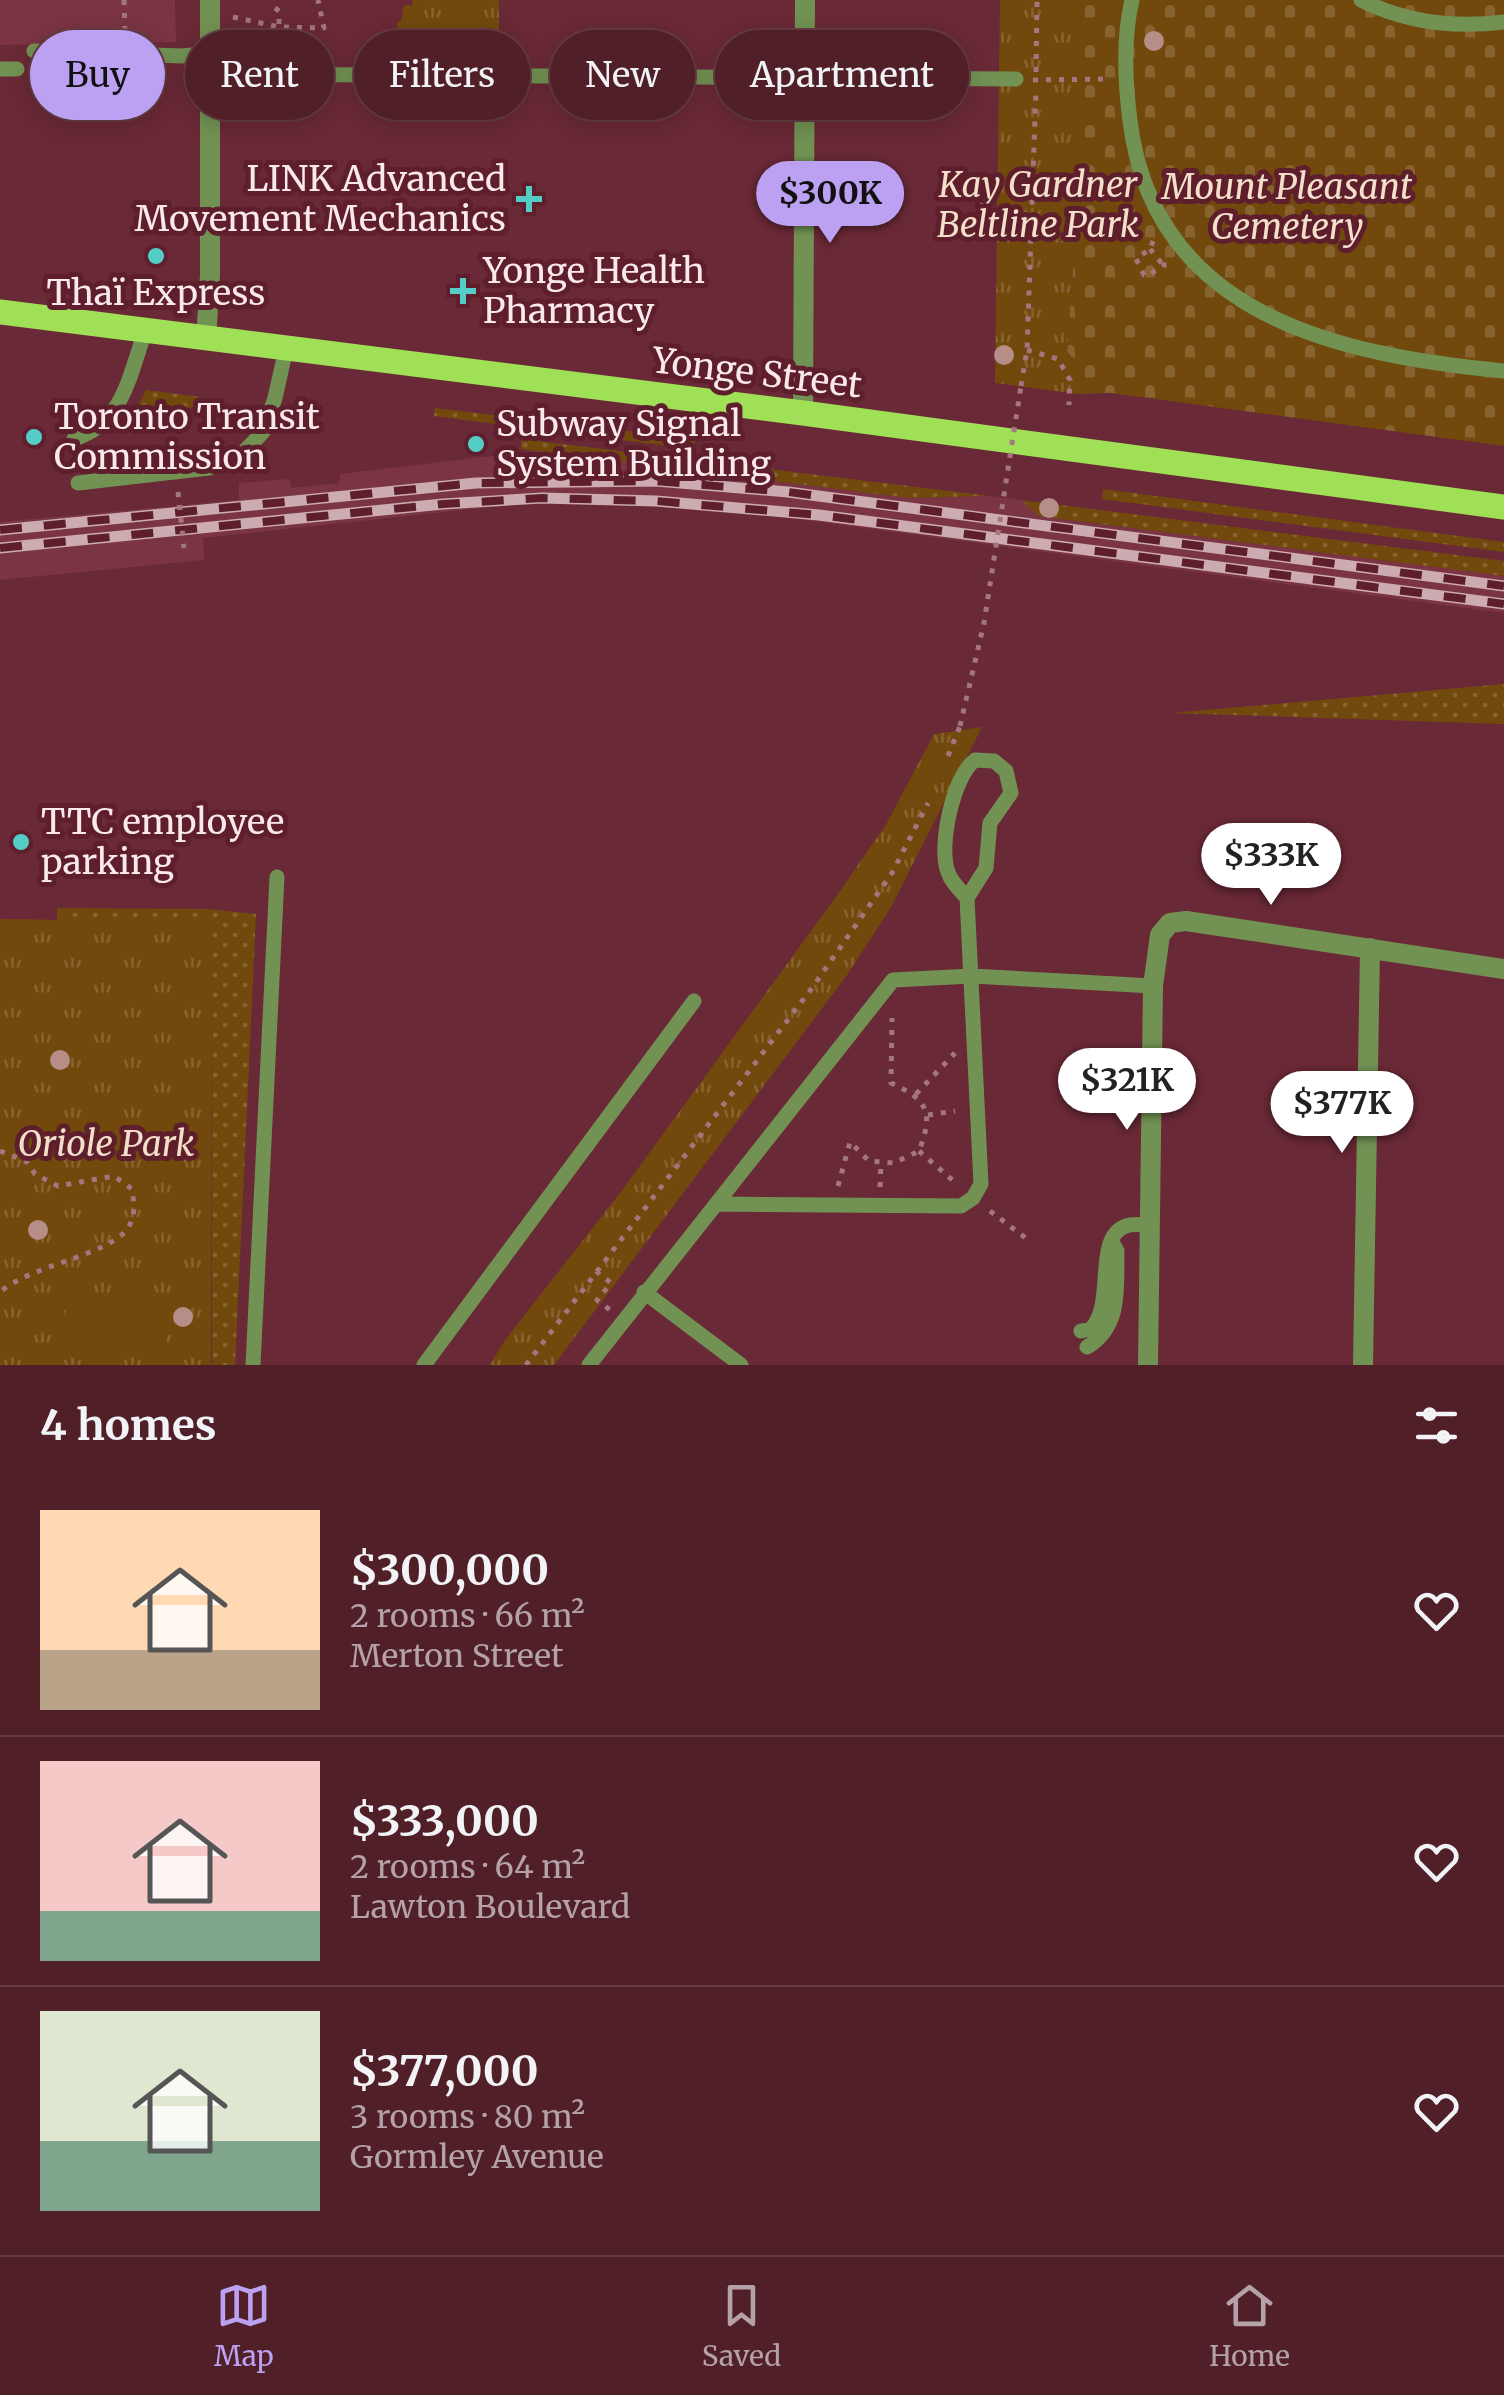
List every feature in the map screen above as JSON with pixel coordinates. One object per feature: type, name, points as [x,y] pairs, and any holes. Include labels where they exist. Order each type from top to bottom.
[{"type":"main road","name":"Yonge Street","points":[[0,312],[803,413],[1504,507]]},
{"type":"street","points":[[210,0],[210,30]]},
{"type":"street","points":[[805,0],[805,30]]},
{"type":"street","points":[[206,340],[210,120]]},
{"type":"street","points":[[803,413],[805,120]]},
{"type":"street","points":[[1148,1365],[1153,986],[1160,935],[1170,923],[1186,920],[1504,969]]},
{"type":"street","points":[[1363,1365],[1370,948]]},
{"type":"lane","points":[[1132,0],[1127,20],[1126,94],[1132,141],[1148,192],[1166,230],[1198,270],[1240,302],[1351,347],[1504,371]]},
{"type":"lane","points":[[1361,0],[1411,19],[1449,24],[1504,22]]},
{"type":"lane","points":[[334,74],[715,77]]},
{"type":"lane","points":[[969,79],[1016,79]]},
{"type":"lane","points":[[74,439],[94,433],[112,417],[146,332]]},
{"type":"lane","points":[[78,483],[209,468],[237,459],[263,432],[286,349]]},
{"type":"lane","points":[[716,1204],[961,1206],[973,1198],[982,1184],[966,898],[948,875],[946,866],[950,808],[965,768],[975,760],[989,760],[1006,771],[1011,793],[990,823],[986,868],[966,898]]},
{"type":"lane","points":[[253,1365],[277,876]]},
{"type":"lane","points":[[589,1365],[892,980],[972,976],[1153,986]]},
{"type":"lane","points":[[424,1365],[694,1001]]},
{"type":"lane","points":[[1081,1331],[1091,1329],[1104,1310],[1106,1250],[1124,1226],[1150,1225]]},
{"type":"lane","points":[[1087,1347],[1100,1340],[1112,1322],[1118,1251],[1112,1242]]},
{"type":"lane","points":[[644,1292],[741,1365]]},
{"type":"path","points":[[233,17],[280,26],[324,28],[318,0]]},
{"type":"path","points":[[946,762],[960,726],[984,623],[1027,350],[1037,0]]},
{"type":"path","points":[[275,8],[280,26]]},
{"type":"path","points":[[1036,80],[1106,80],[1106,64]]},
{"type":"path","points":[[1166,230],[1136,259],[1138,271],[1148,276],[1186,256]]},
{"type":"path","points":[[1150,248],[1163,265]]},
{"type":"path","points":[[1027,350],[1058,359],[1070,380],[1069,405]]},
{"type":"path","points":[[178,492],[184,548]]},
{"type":"path","points":[[526,1365],[812,988],[892,873],[930,798]]},
{"type":"path","points":[[830,1205],[844,1172],[850,1142],[868,1161],[894,1163],[919,1151],[928,1114],[916,1094],[891,1082],[892,980]]},
{"type":"path","points":[[916,1094],[974,1032]]},
{"type":"path","points":[[0,1151],[26,1161],[47,1183],[58,1186],[114,1176],[132,1189],[135,1206],[127,1230],[114,1241],[40,1268],[0,1292]]},
{"type":"path","points":[[596,1271],[611,1283],[599,1297]]},
{"type":"shaded area","points":[[0,0],[175,0],[176,42],[165,42],[165,30],[30,30],[30,44],[0,45]]},
{"type":"shaded area","points":[[541,450],[909,498],[990,496],[1021,500],[1040,516],[1504,576],[1504,613],[684,504],[546,501],[203,538],[204,560],[0,580],[0,522],[239,500],[239,483],[289,479],[291,488],[339,483],[340,474]]},
{"type":"green space","points":[[413,0],[499,0],[499,30],[397,30],[404,5],[412,5]]},
{"type":"green space","name":"Kay Gardner Beltline Park","points":[[1000,0],[1083,0],[1077,81],[1078,199],[1067,351],[1083,373],[1079,394],[995,383]]},
{"type":"green space","name":"Mount Pleasant Cemetery","points":[[1083,0],[1504,0],[1504,446],[1111,393],[1079,394],[1083,373],[1067,351],[1078,199],[1077,81]]},
{"type":"green space","points":[[146,390],[200,397],[198,404],[179,413],[133,416]]},
{"type":"green space","points":[[435,408],[695,439],[694,449],[434,416]]},
{"type":"green space","points":[[521,439],[990,496],[909,498],[521,449]]},
{"type":"green space","points":[[1103,489],[1504,542],[1504,552],[1102,499]]},
{"type":"green space","points":[[1021,500],[1504,561],[1504,576],[1039,516]]},
{"type":"green space","points":[[1504,684],[1504,724],[1171,713]]},
{"type":"green space","points":[[982,727],[890,909],[847,975],[554,1365],[490,1365],[838,894],[887,823],[934,734]]},
{"type":"green space","points":[[57,908],[207,909],[256,914],[235,1365],[212,1365],[212,923],[57,920]]},
{"type":"green space","name":"Oriole Park","points":[[0,919],[212,922],[211,1365],[0,1365]]},
{"type":"green space","points":[[66,1306],[167,1306],[167,1353],[66,1353]]},
{"type":"railway","points":[[0,530],[476,483],[656,481],[788,492],[1504,586]]},
{"type":"railway","points":[[0,548],[443,504],[542,498],[656,501],[819,515],[1504,604]]},
{"type":"place","name":"LINK Advanced Movement Mechanics","points":[[529,199]]},
{"type":"place","name":"Thaï Express","points":[[156,256]]},
{"type":"place","name":"Yonge Health Pharmacy","points":[[463,291]]},
{"type":"place","name":"Toronto Transit Commission","points":[[34,437]]},
{"type":"place","name":"Subway Signal System Building","points":[[476,444]]},
{"type":"place","name":"TTC employee parking","points":[[21,842]]}]
